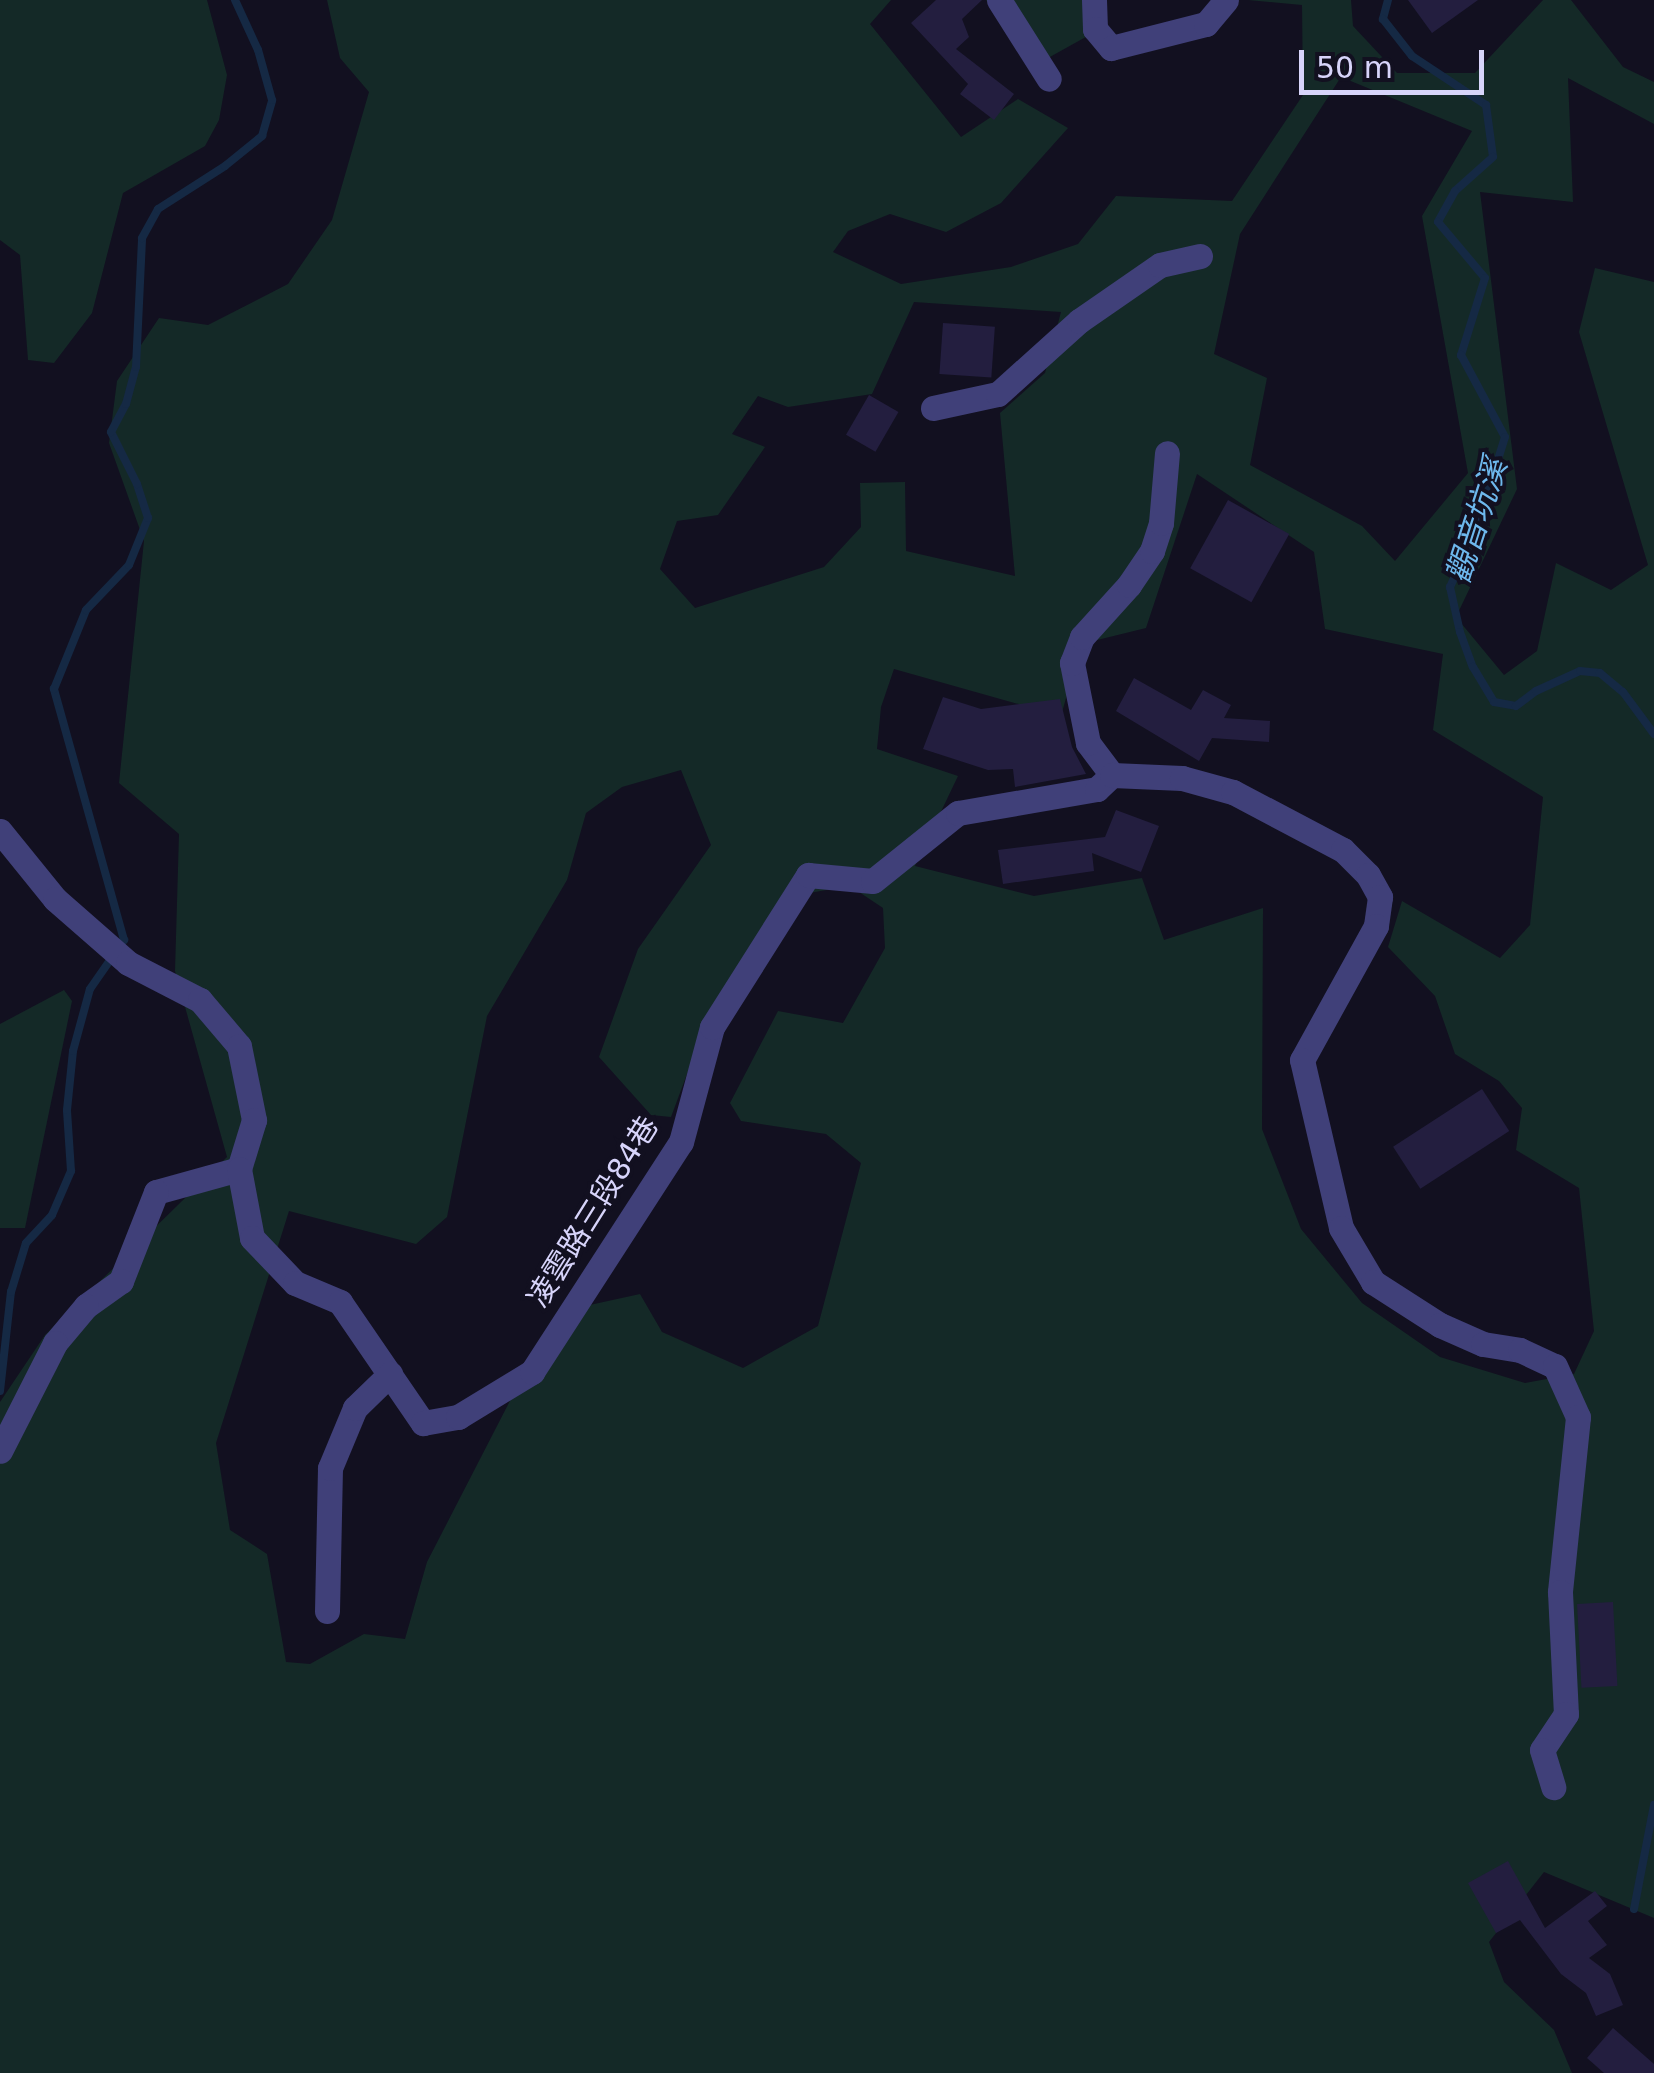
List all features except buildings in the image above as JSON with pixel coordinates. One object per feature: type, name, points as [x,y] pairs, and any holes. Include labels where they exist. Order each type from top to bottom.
[{"type":"street","points":[[999,0],[1048,79]]},
{"type":"street","points":[[1094,0],[1094,29],[1111,48],[1206,24],[1226,0]]},
{"type":"street","points":[[933,408],[998,394],[1078,320],[1160,265],[1200,256]]},
{"type":"street","points":[[1112,775],[1088,743],[1072,663],[1082,637],[1129,585],[1152,551],[1161,524],[1166,453]]},
{"type":"street","name":"凌雲路三段84巷","points":[[239,1169],[252,1238],[295,1283],[340,1302],[423,1423],[458,1417],[532,1372],[681,1142],[712,1028],[808,875],[873,881],[958,814],[1097,789],[1112,775],[1182,778],[1233,792],[1343,850],[1368,876],[1380,897],[1376,926],[1302,1060],[1341,1228],[1372,1282],[1440,1325],[1483,1344],[1520,1350],[1555,1366],[1578,1416],[1560,1592],[1566,1714],[1542,1750],[1553,1787]]},
{"type":"street","points":[[0,831],[55,898],[128,963],[200,1000],[239,1046],[254,1120],[239,1169],[156,1192],[120,1281],[86,1306],[55,1342],[0,1451]]},
{"type":"street","points":[[326,1611],[330,1468],[355,1408],[390,1374]]},
{"type":"green space","points":[[0,0],[207,0],[227,75],[219,120],[205,146],[123,193],[92,313],[54,363],[28,360],[20,255],[0,240]]},
{"type":"green space","points":[[327,0],[891,0],[870,24],[961,137],[1018,99],[1068,128],[1001,203],[946,232],[890,214],[848,231],[833,252],[901,284],[1011,267],[1078,244],[1116,196],[1232,201],[1303,95],[1302,5],[1248,0],[1351,0],[1353,26],[1397,73],[1475,73],[1543,0],[1571,0],[1623,67],[1654,82],[1654,124],[1568,78],[1573,202],[1480,192],[1517,489],[1456,617],[1504,675],[1537,651],[1556,563],[1611,590],[1648,565],[1579,332],[1595,268],[1654,282],[1654,1918],[1544,1872],[1489,1942],[1504,1982],[1554,2030],[1572,2073],[0,2073],[0,1402],[45,1335],[227,1157],[175,971],[179,834],[119,783],[144,541],[109,443],[117,381],[159,318],[208,325],[288,284],[332,220],[369,92],[340,58]],"holes":[[[1341,77],[1472,131],[1422,216],[1468,473],[1395,561],[1362,526],[1250,465],[1267,378],[1214,354],[1240,234]],[[914,302],[1061,312],[1045,373],[1000,413],[1015,576],[906,551],[905,482],[860,483],[861,527],[824,567],[695,608],[660,569],[677,521],[718,515],[765,447],[732,434],[758,396],[788,407],[872,394]],[[1197,474],[1314,552],[1325,629],[1443,654],[1433,730],[1543,797],[1530,925],[1500,958],[1402,901],[1388,947],[1435,996],[1455,1054],[1499,1081],[1522,1108],[1516,1150],[1579,1188],[1594,1331],[1574,1374],[1525,1383],[1440,1357],[1362,1303],[1301,1229],[1262,1129],[1263,908],[1164,940],[1142,878],[1034,896],[915,866],[958,776],[877,749],[881,707],[894,669],[1061,716],[1081,644],[1146,628]],[[681,770],[711,845],[638,949],[599,1057],[651,1115],[671,1117],[693,1058],[809,893],[850,886],[883,908],[885,948],[843,1023],[778,1011],[730,1103],[741,1121],[826,1134],[861,1163],[818,1326],[743,1368],[662,1332],[640,1294],[576,1308],[515,1391],[427,1562],[405,1639],[364,1634],[310,1664],[286,1662],[267,1554],[230,1530],[216,1443],[289,1211],[416,1244],[447,1217],[487,1016],[567,880],[586,813],[622,787]]]},
{"type":"green space","points":[[986,0],[1106,0],[1102,28],[1030,68]]},
{"type":"green space","points":[[64,990],[72,1001],[25,1228],[0,1228],[0,1024]]},
{"type":"waterway","points":[[0,1391],[11,1292],[26,1243],[52,1215],[71,1171],[67,1110],[73,1051],[90,989],[124,940],[54,689],[86,610],[129,565],[148,518],[137,484],[111,432],[126,404],[136,367],[142,238],[158,209],[225,166],[262,136],[272,100],[258,50],[235,0]]},
{"type":"waterway","name":"觀音坑溪","points":[[1388,0],[1383,19],[1412,56],[1486,105],[1493,157],[1455,191],[1438,222],[1485,278],[1461,355],[1505,437],[1476,530],[1450,587],[1460,632],[1473,667],[1494,702],[1516,706],[1536,691],[1580,671],[1600,673],[1623,692],[1654,734]]},
{"type":"waterway","name":"觀音坑溪","points":[[1634,1909],[1654,1805]]}]
